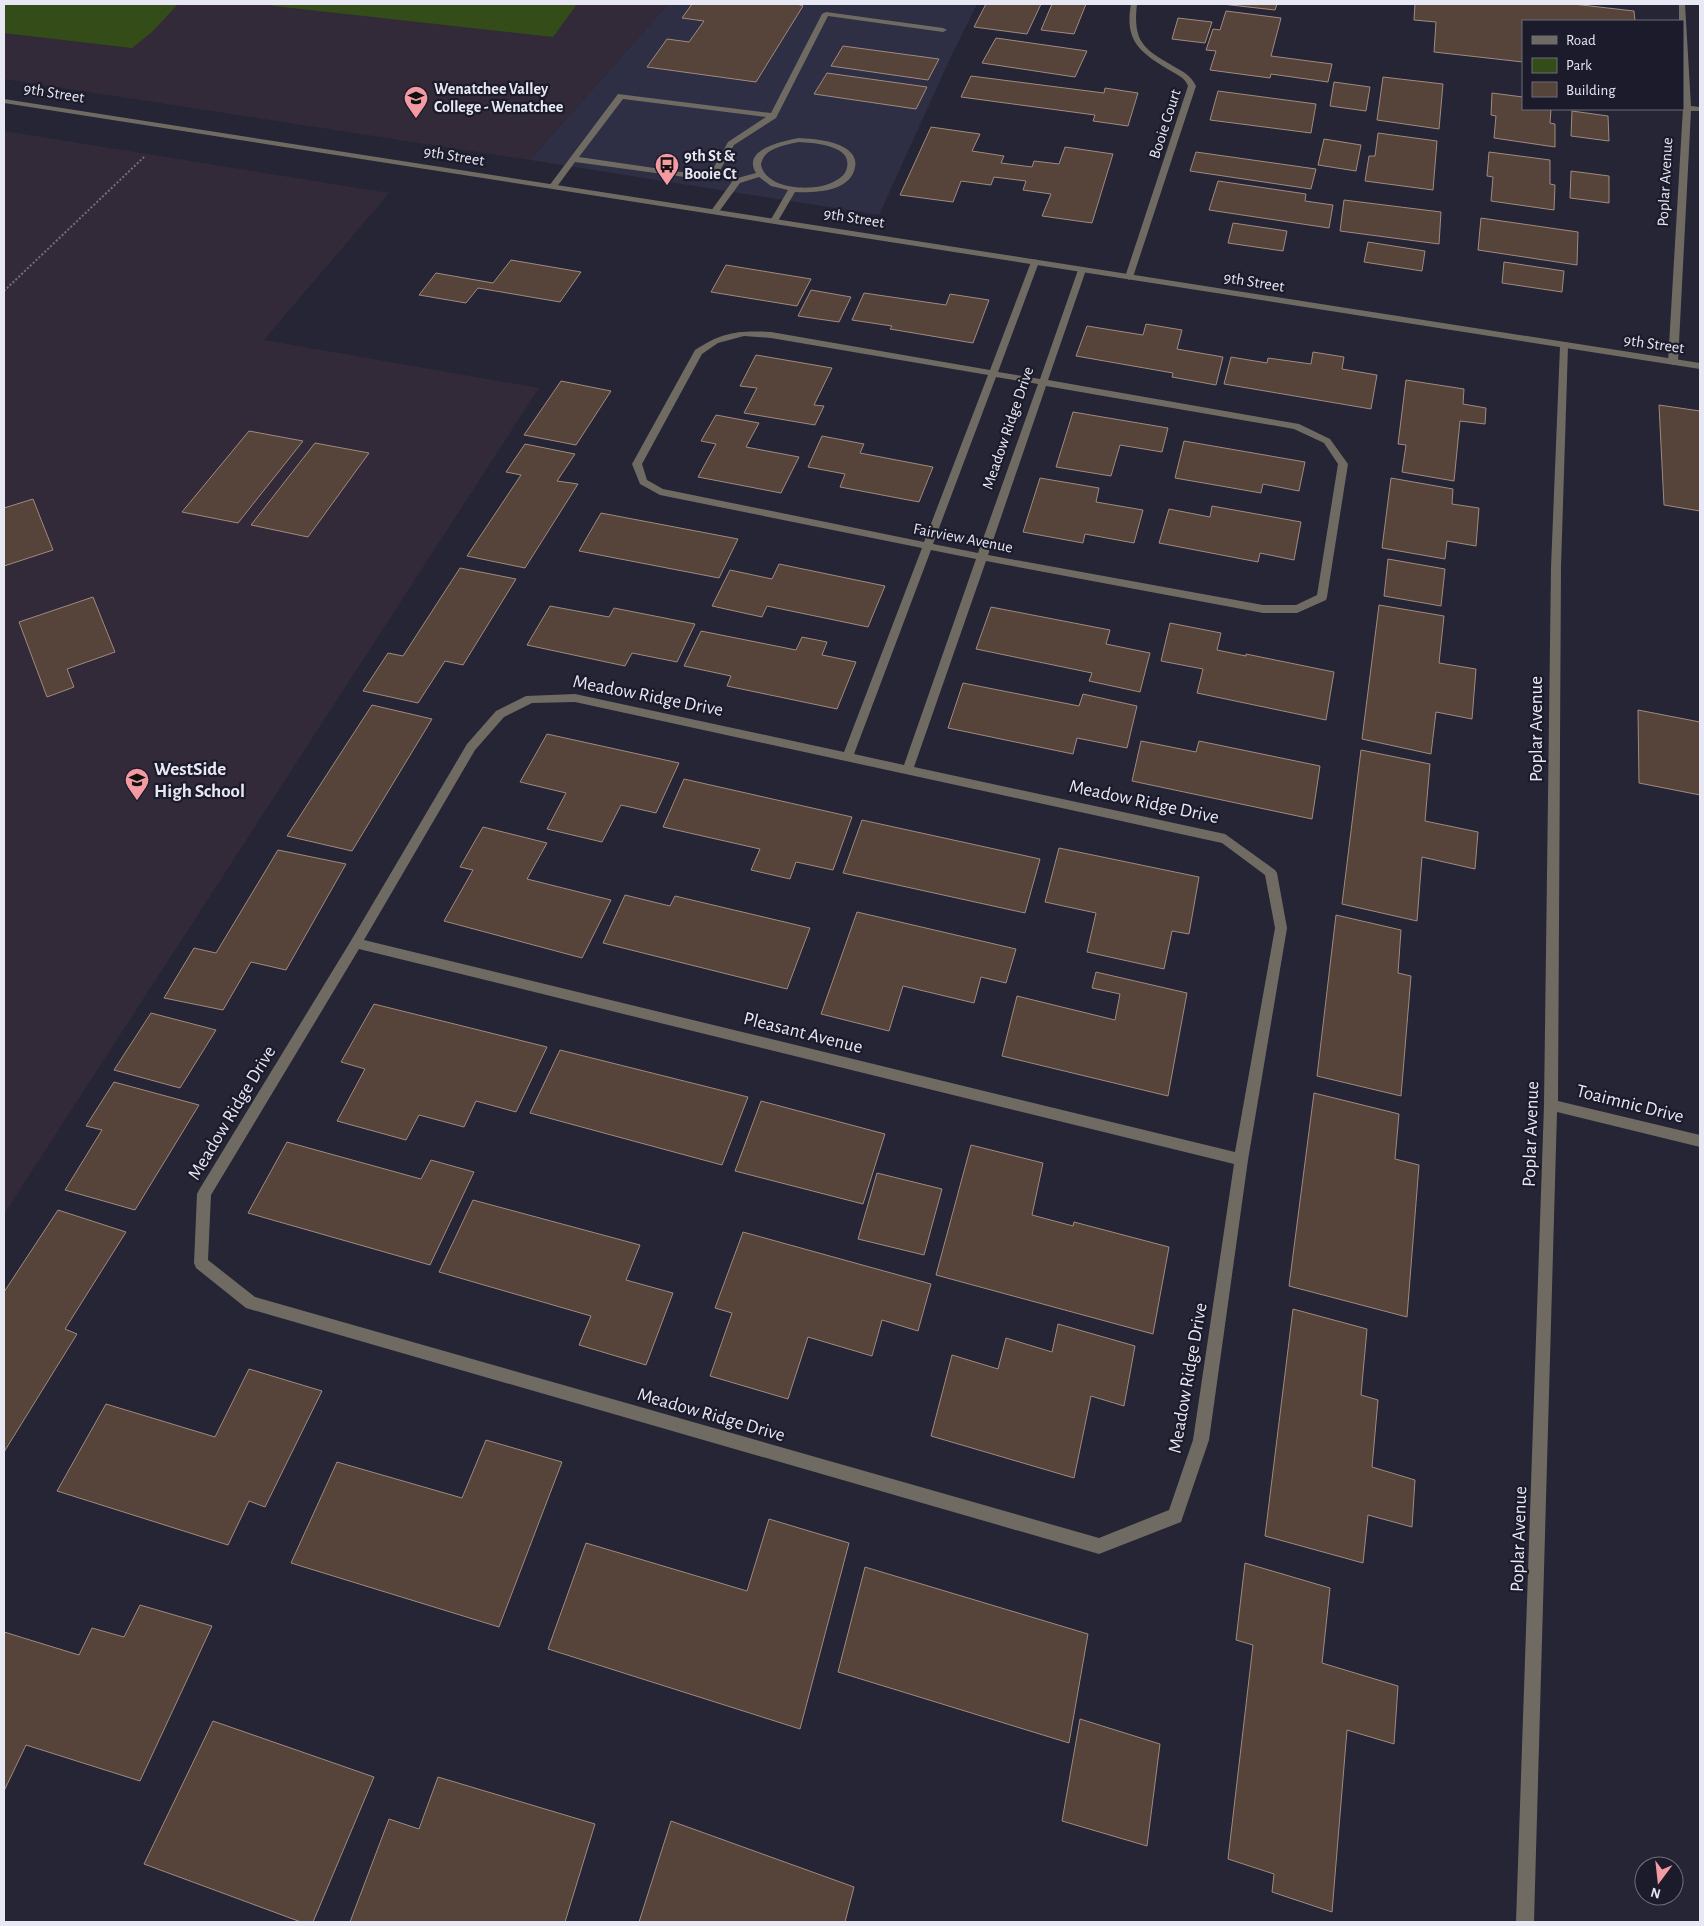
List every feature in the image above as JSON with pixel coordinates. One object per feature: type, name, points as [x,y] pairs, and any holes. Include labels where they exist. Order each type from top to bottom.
[{"type":"street","points":[[574,158],[710,178],[731,144],[773,116],[826,14],[825,4]]},
{"type":"street","name":"Booie Court","points":[[1129,277],[1192,86],[1190,80],[1185,76],[1148,55],[1135,40],[1132,25],[1134,4]]},
{"type":"street","name":"Poplar Avenue","points":[[1682,4],[1683,20]]},
{"type":"street","points":[[826,14],[943,30]]},
{"type":"street","name":"Poplar Avenue","points":[[1673,362],[1687,108],[1684,46]]},
{"type":"street","points":[[553,186],[621,96],[773,116]]},
{"type":"street","name":"9th Street","points":[[4,101],[1700,366]]},
{"type":"street","points":[[1687,108],[1700,109]]},
{"type":"street","points":[[814,141],[840,148],[848,155],[852,163],[850,171],[845,178],[822,189],[792,190],[778,187],[759,175],[756,168],[758,160],[763,153],[785,143],[814,141]]},
{"type":"street","points":[[715,211],[737,181],[759,175]]},
{"type":"street","points":[[774,221],[792,190]]},
{"type":"street","name":"Meadow Ridge Drive","points":[[848,756],[1035,262]]},
{"type":"street","name":"Meadow Ridge Drive","points":[[908,769],[1082,270]]},
{"type":"street","name":"Fairview Avenue","points":[[744,333],[771,335],[1042,383],[1296,426],[1328,441],[1343,464],[1322,597],[1297,609],[1263,609],[982,557],[660,492],[644,482],[636,464],[698,352],[715,341],[744,333]]},
{"type":"street","name":"Poplar Avenue","points":[[1525,1922],[1552,1105],[1556,567],[1564,346]]},
{"type":"street","name":"Meadow Ridge Drive","points":[[575,698],[908,769],[1225,839],[1271,873],[1282,928],[1242,1160],[1201,1440],[1175,1516],[1100,1546],[251,1304],[201,1263],[204,1194],[356,943],[471,747],[500,714],[530,699],[575,698]]},
{"type":"street","name":"Pleasant Avenue","points":[[356,943],[1242,1160]]},
{"type":"street","name":"Toaimnic Drive","points":[[1552,1105],[1700,1141]]},
{"type":"path","points":[[4,291],[175,127]]},
{"type":"shaded area","name":"Wenatchee Valley College - Wenatchee","points":[[4,4],[668,4],[530,160],[4,79]]},
{"type":"shaded area","points":[[668,4],[977,4],[879,215],[530,160]]},
{"type":"shaded area","name":"WestSide High School","points":[[4,131],[389,193],[264,340],[539,388],[4,1214]]},
{"type":"green space","points":[[4,4],[178,4],[152,32],[132,48],[4,33]]},
{"type":"green space","points":[[266,4],[577,4],[553,37]]},
{"type":"building","points":[[692,4],[797,4],[803,6],[756,82],[647,67],[667,39],[689,42],[704,21],[682,18]]},
{"type":"building","points":[[986,4],[1041,4],[1027,34],[974,27]]},
{"type":"building","points":[[1052,4],[1086,4],[1074,34],[1041,30]]},
{"type":"building","points":[[1222,4],[1277,4],[1275,10]]},
{"type":"building","points":[[1415,4],[1573,4],[1634,11],[1635,20],[1522,20],[1522,62],[1434,52],[1436,22],[1414,20]]},
{"type":"building","points":[[1226,11],[1281,18],[1271,56],[1332,64],[1328,82],[1271,74],[1270,78],[1210,70],[1216,51],[1206,50],[1213,29],[1220,30]]},
{"type":"building","points":[[1178,18],[1212,22],[1205,43],[1172,39]]},
{"type":"building","points":[[996,38],[1087,51],[1075,77],[982,63]]},
{"type":"building","points":[[843,46],[939,59],[928,80],[831,66]]},
{"type":"building","points":[[827,73],[927,87],[916,109],[814,94]]},
{"type":"building","points":[[971,76],[1104,93],[1105,88],[1138,93],[1128,126],[1093,121],[1095,115],[961,97]]},
{"type":"building","points":[[1383,77],[1443,84],[1439,129],[1377,120]]},
{"type":"building","points":[[1334,82],[1370,87],[1366,111],[1330,106]]},
{"type":"building","points":[[1218,91],[1316,104],[1311,133],[1210,120]]},
{"type":"building","points":[[1492,93],[1522,97],[1522,110],[1551,110],[1550,123],[1555,124],[1555,147],[1494,138],[1496,116],[1491,115]]},
{"type":"building","points":[[1572,111],[1608,116],[1609,141],[1571,136]]},
{"type":"building","points":[[931,127],[980,134],[972,151],[1004,156],[1001,163],[1032,167],[1034,161],[1059,164],[1065,147],[1113,154],[1092,223],[1042,216],[1051,194],[1023,190],[1026,181],[994,177],[991,185],[961,181],[953,202],[900,195]]},
{"type":"building","points":[[1378,133],[1437,141],[1433,190],[1365,181],[1369,156],[1375,156]]},
{"type":"building","points":[[1324,139],[1361,145],[1356,171],[1318,165]]},
{"type":"building","points":[[1196,152],[1316,169],[1311,189],[1190,171]]},
{"type":"building","points":[[1489,152],[1550,160],[1550,184],[1555,185],[1554,210],[1491,201],[1493,177],[1487,176]]},
{"type":"building","points":[[1571,171],[1609,176],[1609,203],[1570,198]]},
{"type":"building","points":[[1218,181],[1306,194],[1305,201],[1333,205],[1329,228],[1209,210]]},
{"type":"building","points":[[1344,200],[1441,212],[1439,244],[1340,231]]},
{"type":"building","points":[[1481,218],[1578,232],[1577,265],[1478,250]]},
{"type":"building","points":[[1233,223],[1287,231],[1283,251],[1228,243]]},
{"type":"building","points":[[1368,242],[1425,251],[1422,271],[1364,262]]},
{"type":"building","points":[[511,260],[581,272],[560,302],[478,288],[466,303],[419,295],[436,273],[493,283]]},
{"type":"building","points":[[1504,262],[1564,271],[1562,292],[1502,283]]},
{"type":"building","points":[[726,265],[811,279],[797,306],[711,292]]},
{"type":"building","points":[[811,290],[851,297],[839,322],[798,316]]},
{"type":"building","points":[[864,293],[946,305],[950,294],[989,300],[973,343],[890,329],[892,326],[852,320]]},
{"type":"building","points":[[1146,324],[1182,330],[1177,349],[1223,357],[1216,385],[1172,377],[1173,373],[1076,356],[1087,326],[1143,335]]},
{"type":"building","points":[[1313,352],[1344,357],[1342,369],[1377,375],[1371,409],[1224,384],[1231,357],[1267,363],[1268,358],[1311,364]]},
{"type":"building","points":[[756,355],[832,368],[814,405],[824,406],[815,425],[744,413],[757,388],[740,386]]},
{"type":"building","points":[[1406,380],[1464,389],[1463,404],[1486,408],[1485,424],[1460,421],[1454,481],[1402,472],[1406,445],[1398,444]]},
{"type":"building","points":[[561,381],[611,391],[576,445],[524,435]]},
{"type":"building","points":[[1659,405],[1700,411],[1700,511],[1664,505]]},
{"type":"building","points":[[1073,412],[1168,428],[1162,452],[1120,445],[1111,476],[1056,467]]},
{"type":"building","points":[[716,415],[759,423],[746,447],[799,457],[781,493],[698,477],[716,444],[701,441]]},
{"type":"building","points":[[249,431],[303,441],[238,523],[182,512]]},
{"type":"building","points":[[822,436],[864,444],[860,453],[933,467],[919,502],[840,487],[845,474],[808,467]]},
{"type":"building","points":[[1184,441],[1305,462],[1299,491],[1263,484],[1261,493],[1175,478]]},
{"type":"building","points":[[315,443],[369,453],[308,537],[251,525]]},
{"type":"building","points":[[525,444],[575,454],[557,481],[578,484],[525,568],[467,556],[521,475],[506,472]]},
{"type":"building","points":[[1040,478],[1099,488],[1096,502],[1143,510],[1134,543],[1085,534],[1083,543],[1023,532]]},
{"type":"building","points":[[1391,478],[1453,489],[1452,504],[1479,508],[1476,546],[1447,541],[1445,559],[1382,548]]},
{"type":"building","points":[[33,499],[53,550],[4,566],[4,508]]},
{"type":"building","points":[[1212,506],[1301,522],[1294,560],[1260,553],[1258,562],[1159,543],[1169,509],[1210,517]]},
{"type":"building","points":[[601,513],[738,539],[719,578],[579,551]]},
{"type":"building","points":[[1388,559],[1445,569],[1441,606],[1384,596]]},
{"type":"building","points":[[779,564],[885,586],[868,627],[767,606],[762,617],[712,606],[730,570],[772,579]]},
{"type":"building","points":[[460,568],[516,579],[463,665],[445,661],[418,703],[363,691],[388,653],[403,656]]},
{"type":"building","points":[[93,597],[115,652],[67,669],[74,687],[47,697],[19,622]]},
{"type":"building","points":[[1379,605],[1444,616],[1439,663],[1476,669],[1472,719],[1436,712],[1431,754],[1362,739]]},
{"type":"building","points":[[550,606],[609,617],[614,608],[695,624],[677,662],[632,653],[625,666],[527,645]]},
{"type":"building","points":[[991,607],[1110,630],[1106,644],[1150,653],[1140,692],[1089,681],[1092,673],[976,649]]},
{"type":"building","points":[[1170,623],[1221,633],[1217,650],[1334,672],[1326,720],[1197,693],[1203,669],[1161,661]]},
{"type":"building","points":[[701,631],[796,650],[802,637],[827,642],[822,655],[856,662],[837,709],[727,686],[731,676],[684,666]]},
{"type":"building","points":[[963,683],[1079,706],[1083,694],[1137,706],[1127,748],[1077,738],[1073,754],[948,728]]},
{"type":"building","points":[[372,705],[432,719],[352,851],[287,836]]},
{"type":"building","points":[[1638,710],[1700,722],[1700,795],[1639,783]]},
{"type":"building","points":[[547,734],[679,763],[656,813],[621,805],[602,842],[547,829],[566,793],[520,782]]},
{"type":"building","points":[[1141,741],[1196,752],[1199,741],[1320,766],[1312,819],[1132,781]]},
{"type":"building","points":[[1361,750],[1430,764],[1425,821],[1478,832],[1475,869],[1422,857],[1417,921],[1342,904]]},
{"type":"building","points":[[684,779],[852,817],[833,870],[796,862],[790,879],[751,870],[760,849],[663,827]]},
{"type":"building","points":[[862,820],[1040,859],[1025,913],[843,873]]},
{"type":"building","points":[[483,827],[547,843],[527,879],[611,900],[582,958],[444,921],[473,870],[460,867]]},
{"type":"building","points":[[1059,848],[1199,877],[1189,934],[1172,931],[1164,969],[1087,952],[1096,913],[1045,902]]},
{"type":"building","points":[[278,850],[346,864],[286,970],[251,962],[223,1010],[164,998],[194,948],[216,953]]},
{"type":"building","points":[[625,895],[670,906],[675,896],[810,928],[787,989],[603,943]]},
{"type":"building","points":[[857,912],[1016,949],[1006,983],[981,977],[974,1003],[903,986],[889,1031],[821,1014]]},
{"type":"building","points":[[1336,915],[1401,930],[1398,973],[1411,976],[1401,1096],[1317,1076]]},
{"type":"building","points":[[1096,972],[1187,993],[1168,1096],[1002,1056],[1017,996],[1115,1020],[1120,994],[1092,988]]},
{"type":"building","points":[[374,1004],[547,1047],[516,1112],[476,1101],[464,1127],[419,1115],[406,1140],[337,1121],[365,1069],[341,1062]]},
{"type":"building","points":[[151,1013],[216,1030],[180,1088],[114,1070]]},
{"type":"building","points":[[560,1050],[748,1097],[722,1165],[530,1113]]},
{"type":"building","points":[[114,1082],[199,1105],[135,1210],[65,1190],[102,1130],[86,1126]]},
{"type":"building","points":[[1314,1093],[1399,1114],[1395,1159],[1419,1165],[1407,1317],[1289,1286]]},
{"type":"building","points":[[761,1101],[885,1134],[863,1204],[735,1171]]},
{"type":"building","points":[[287,1142],[421,1179],[431,1160],[474,1172],[430,1265],[248,1213]]},
{"type":"building","points":[[971,1145],[1043,1163],[1032,1215],[1073,1226],[1074,1222],[1169,1247],[1153,1334],[936,1275]]},
{"type":"building","points":[[877,1173],[942,1189],[924,1255],[858,1239]]},
{"type":"building","points":[[473,1200],[640,1245],[626,1280],[673,1293],[646,1365],[579,1345],[591,1316],[439,1272]]},
{"type":"building","points":[[58,1210],[126,1232],[65,1329],[77,1334],[4,1452],[4,1292]]},
{"type":"building","points":[[743,1232],[931,1284],[918,1331],[882,1320],[872,1356],[808,1337],[788,1399],[710,1376],[732,1313],[715,1308]]},
{"type":"building","points":[[1293,1309],[1367,1329],[1361,1395],[1378,1400],[1372,1467],[1415,1480],[1412,1527],[1368,1515],[1363,1563],[1265,1536]]},
{"type":"building","points":[[1058,1324],[1135,1346],[1124,1406],[1091,1396],[1074,1478],[931,1436],[952,1355],[998,1369],[1006,1338],[1052,1352]]},
{"type":"building","points":[[249,1369],[322,1391],[265,1507],[249,1501],[228,1545],[57,1491],[106,1404],[215,1437]]},
{"type":"building","points":[[486,1440],[562,1462],[499,1627],[291,1563],[337,1462],[462,1498]]},
{"type":"building","points":[[769,1519],[849,1543],[800,1729],[548,1649],[586,1543],[747,1591]]},
{"type":"building","points":[[1245,1563],[1330,1588],[1322,1663],[1398,1686],[1394,1744],[1347,1730],[1332,1912],[1272,1892],[1274,1874],[1228,1859],[1253,1645],[1236,1640]]},
{"type":"building","points":[[865,1567],[1088,1634],[1069,1743],[838,1672]]},
{"type":"building","points":[[140,1605],[212,1626],[140,1781],[26,1745],[4,1791],[4,1632],[79,1655],[92,1628],[124,1637]]},
{"type":"building","points":[[1080,1719],[1160,1744],[1147,1846],[1062,1821]]},
{"type":"building","points":[[213,1721],[374,1777],[313,1922],[301,1922],[144,1864]]},
{"type":"building","points":[[438,1777],[595,1824],[565,1922],[350,1922],[389,1819],[419,1829]]},
{"type":"building","points":[[671,1821],[854,1887],[845,1922],[639,1922]]},
{"type":"place","name":"Wenatchee Valley College - Wenatchee","points":[[416,119]]},
{"type":"place","name":"9th St & Booie Ct","points":[[667,186]]},
{"type":"place","name":"WestSide High School","points":[[137,801]]}]
